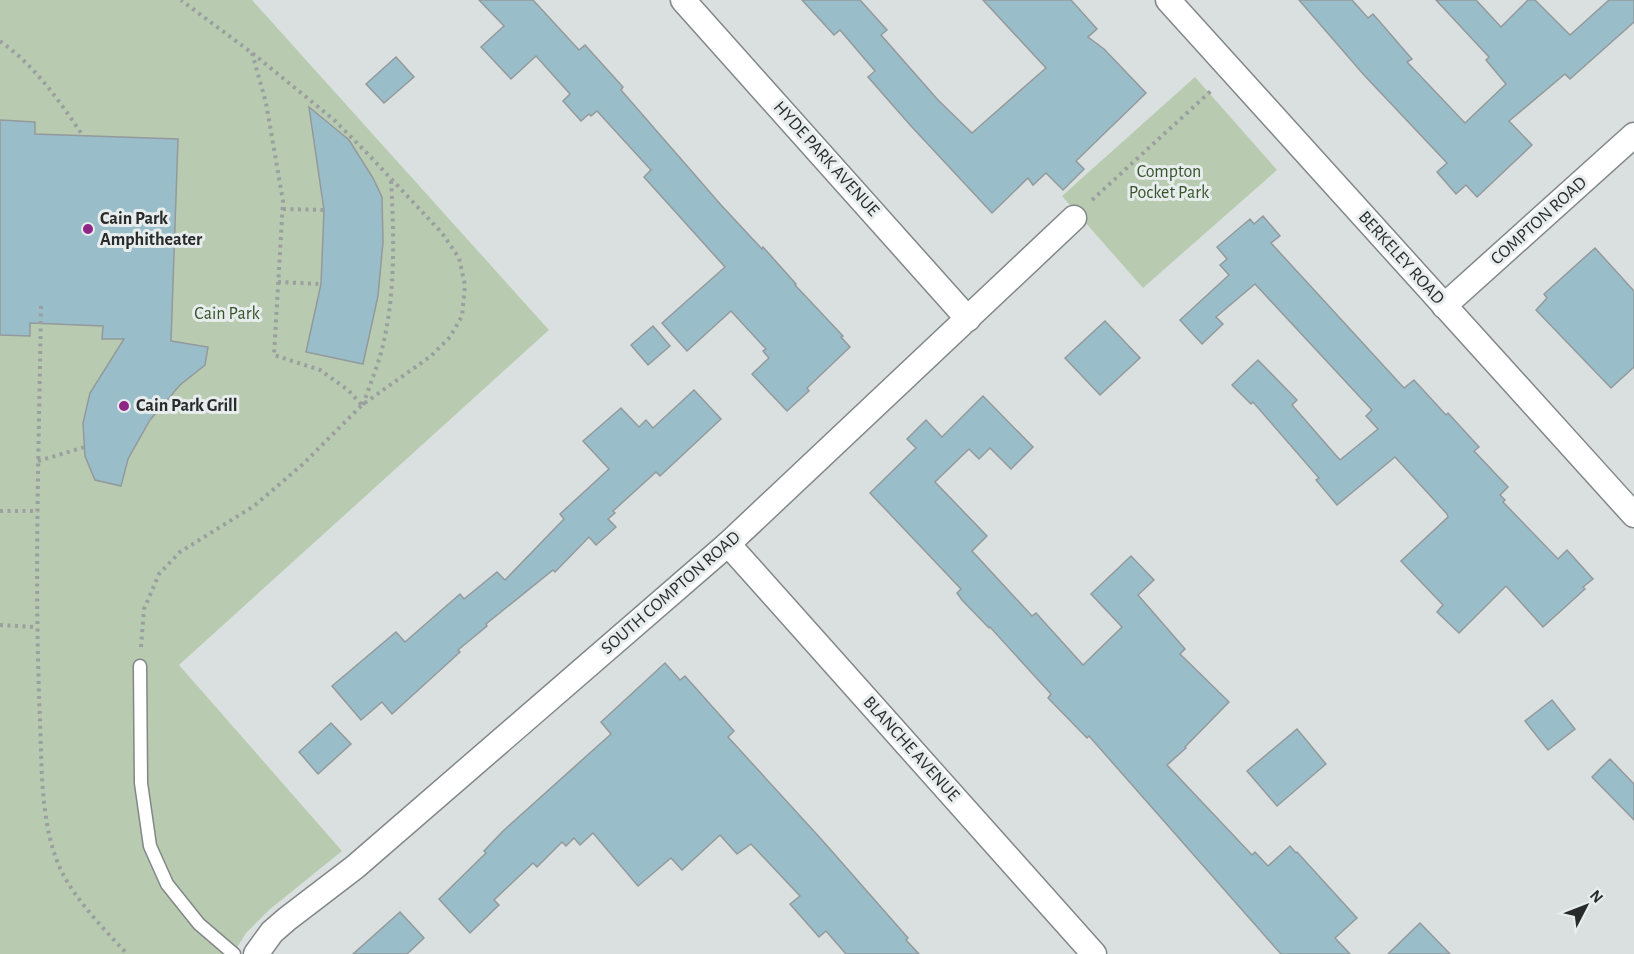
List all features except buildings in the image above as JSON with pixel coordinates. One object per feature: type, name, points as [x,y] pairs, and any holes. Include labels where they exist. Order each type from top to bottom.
[{"type":"street","name":"HYDE PARK AVENUE","points":[[683,0],[968,319]]},
{"type":"street","name":"BERKELEY ROAD","points":[[1168,0],[1634,515]]},
{"type":"street","name":"COMPTON ROAD","points":[[1444,306],[1634,135]]},
{"type":"street","name":"SOUTH COMPTON ROAD","points":[[256,954],[272,932],[287,918],[356,867],[728,544],[1074,218]]},
{"type":"street","name":"BLANCHE AVENUE","points":[[728,544],[1094,954]]},
{"type":"lane","points":[[140,666],[141,783],[150,846],[167,884],[199,924],[234,954]]},
{"type":"path","points":[[140,666],[144,609],[159,574],[180,552],[254,506],[302,465],[362,405],[431,356],[450,338],[462,316],[465,285],[459,258],[442,233],[334,120],[252,53],[181,0]]},
{"type":"path","points":[[0,41],[15,51],[53,91],[83,136]]},
{"type":"path","points":[[252,53],[266,103],[283,201],[274,355],[320,370],[348,390],[362,405]]},
{"type":"path","points":[[1074,218],[1232,71]]},
{"type":"path","points":[[362,405],[381,352],[390,298],[394,231],[391,179]]},
{"type":"path","points":[[283,209],[324,210]]},
{"type":"path","points":[[278,282],[321,284]]},
{"type":"path","points":[[41,306],[36,627],[44,791],[51,839],[64,876],[93,916],[127,954]]},
{"type":"path","points":[[38,461],[85,447]]},
{"type":"path","points":[[0,511],[38,511]]},
{"type":"path","points":[[0,625],[36,627]]},
{"type":"green space","name":"Cain Park","points":[[0,0],[252,0],[549,330],[179,665],[342,851],[269,910],[246,933],[233,954],[0,954]]},
{"type":"green space","name":"Compton Pocket Park","points":[[1195,77],[1277,170],[1143,288],[1062,196]]},
{"type":"place","name":"Cain Park Amphitheater","points":[[88,229]]},
{"type":"place","name":"Cain Park Grill","points":[[124,406]]}]
